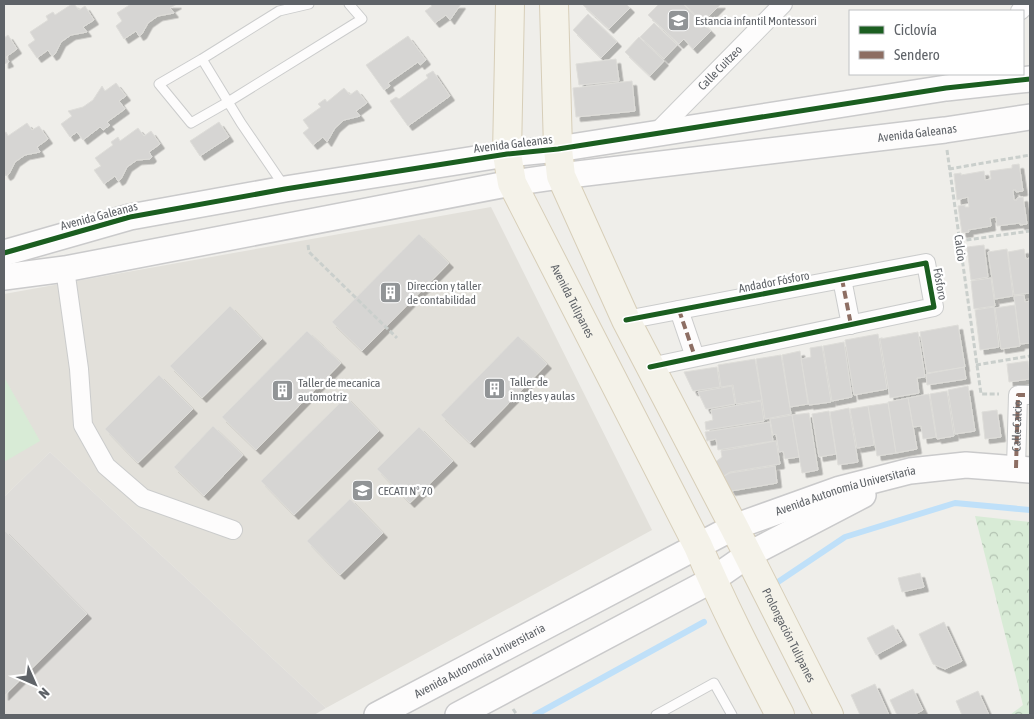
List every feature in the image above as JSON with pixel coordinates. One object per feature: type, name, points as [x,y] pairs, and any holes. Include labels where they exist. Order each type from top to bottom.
[{"type":"main road","name":"Avenida Tulipanes","points":[[510,4],[507,154],[512,183],[698,546],[712,580]]},
{"type":"main road","points":[[554,4],[558,149],[561,176],[626,320],[748,555]]},
{"type":"main road","name":"Prolongación Tulipanes","points":[[748,555],[829,715]]},
{"type":"main road","points":[[712,580],[748,655],[780,715]]},
{"type":"main road","points":[[748,655],[787,633]]},
{"type":"street","name":"Calle Cuitzeo","points":[[657,132],[783,4]]},
{"type":"street","name":"Avenida Galeanas","points":[[4,253],[130,217],[285,188],[507,154],[558,149],[953,81],[1030,80]]},
{"type":"street","name":"Avenida Galeanas","points":[[4,277],[65,269],[512,183],[945,130],[1030,117]]},
{"type":"street","name":"Andador Fósforo","points":[[626,320],[926,264]]},
{"type":"street","name":"Fósforo","points":[[851,325],[934,307],[926,264]]},
{"type":"street","points":[[65,269],[79,369],[83,425],[106,466],[143,498],[233,530]]},
{"type":"street","points":[[650,367],[851,325],[842,279]]},
{"type":"street","points":[[679,310],[695,357]]},
{"type":"street","name":"Calle Calcio","points":[[1023,469],[1024,395]]},
{"type":"street","points":[[910,471],[966,465],[1023,469]]},
{"type":"street","name":"Avenida Autonomía Universitaria","points":[[377,715],[734,527],[840,489],[910,471]]},
{"type":"street","name":"Avenida Autonomía Universitaria","points":[[458,715],[712,580],[748,555],[910,471]]},
{"type":"lane","points":[[309,4],[279,11],[159,84],[191,124],[362,19],[349,4]]},
{"type":"lane","points":[[202,59],[285,188]]},
{"type":"lane","points":[[656,715],[714,683],[732,715]]},
{"type":"path","points":[[949,169],[1030,155]]},
{"type":"path","points":[[305,223],[309,252],[397,338]]},
{"type":"path","points":[[959,241],[1030,231]]},
{"type":"path","points":[[976,365],[1030,356]]},
{"type":"shaded area","name":"CECATI N° 70","points":[[491,207],[652,530],[326,708],[50,452],[4,497],[4,294]]},
{"type":"shaded area","points":[[50,452],[326,708],[314,715],[4,715],[4,497]]},
{"type":"green space","points":[[4,377],[40,441],[4,462]]},
{"type":"green space","points":[[975,516],[1030,522],[1030,715],[1010,715],[1023,705]]},
{"type":"building","points":[[72,4],[79,10],[85,6],[94,20],[83,27],[87,32],[71,35],[61,42],[52,56],[48,50],[37,58],[28,45],[35,40],[30,32],[48,20],[46,16],[53,12],[55,15]]},
{"type":"building","points":[[131,4],[177,4],[170,8],[174,13],[158,16],[148,23],[142,34],[139,36],[136,31],[124,39],[116,26],[122,21],[117,13]]},
{"type":"building","points":[[430,4],[461,4],[450,20],[446,15],[435,23],[425,11],[432,6]]},
{"type":"building","points":[[582,4],[626,4],[630,8],[609,29]]},
{"type":"building","points":[[659,4],[683,4],[711,31],[693,49],[684,39],[679,44],[648,15]]},
{"type":"building","points":[[684,4],[721,4],[703,22]]},
{"type":"building","points":[[588,14],[617,42],[601,58],[573,30]]},
{"type":"building","points":[[654,23],[677,45],[664,59],[640,37]]},
{"type":"building","points":[[8,35],[17,49],[6,57],[9,62],[4,64],[4,38]]},
{"type":"building","points":[[408,36],[426,60],[420,65],[418,62],[388,83],[390,86],[384,90],[366,65]]},
{"type":"building","points":[[639,37],[664,61],[650,76],[625,52]]},
{"type":"building","points":[[616,59],[619,81],[579,85],[576,64]]},
{"type":"building","points":[[433,71],[450,96],[408,126],[390,101],[396,97],[399,99],[428,78],[426,75]]},
{"type":"building","points":[[632,81],[635,111],[576,117],[573,88]]},
{"type":"building","points":[[116,83],[126,96],[119,101],[125,109],[107,122],[110,125],[103,130],[100,127],[83,140],[77,132],[70,137],[61,124],[72,116],[68,111],[83,107],[93,100],[102,86],[105,91]]},
{"type":"building","points":[[344,88],[350,95],[357,90],[367,103],[356,111],[360,116],[344,120],[335,128],[327,142],[323,137],[313,145],[303,133],[309,128],[303,120],[321,107],[318,104],[325,99],[327,102]]},
{"type":"building","points":[[219,122],[229,137],[200,156],[190,141]]},
{"type":"building","points":[[27,123],[32,130],[39,126],[48,139],[37,147],[40,152],[25,155],[15,162],[6,176],[4,173],[4,133],[6,132],[8,136]]},
{"type":"building","points":[[138,128],[144,136],[151,131],[160,144],[149,152],[152,157],[150,159],[137,160],[127,167],[121,179],[118,181],[115,176],[104,184],[94,170],[101,166],[95,158],[113,145],[111,142],[118,137],[120,141]]},
{"type":"building","points":[[1019,164],[1023,191],[1016,192],[1016,190],[1013,190],[1014,200],[1023,197],[1027,224],[997,226],[996,217],[990,218],[991,226],[968,230],[969,232],[962,233],[958,206],[965,205],[965,207],[969,207],[968,197],[957,200],[954,174],[961,173],[961,175],[984,171],[985,180],[991,179],[990,171],[1012,168],[1012,165]]},
{"type":"building","name":"Direccion y taller de contabilidad","points":[[419,234],[449,263],[362,351],[332,322]]},
{"type":"building","points":[[984,245],[988,277],[971,280],[967,247]]},
{"type":"building","points":[[1007,249],[1013,296],[995,299],[988,252]]},
{"type":"building","points":[[1024,249],[1026,259],[1030,258],[1030,293],[1014,295],[1008,252]]},
{"type":"building","points":[[991,278],[995,306],[974,309],[971,281]]},
{"type":"building","points":[[1024,295],[1025,302],[1030,301],[1030,343],[1020,344],[1014,296]]},
{"type":"building","points":[[1015,305],[1020,346],[1001,349],[995,308]]},
{"type":"building","points":[[230,306],[262,339],[202,398],[170,366]]},
{"type":"building","points":[[994,307],[999,347],[980,350],[975,310]]},
{"type":"building","points":[[958,325],[965,367],[927,373],[920,332]]},
{"type":"building","name":"Taller de mecanica automotriz","points":[[307,331],[341,363],[256,450],[222,417]]},
{"type":"building","points":[[918,332],[925,377],[917,378],[919,393],[890,398],[880,339]]},
{"type":"building","points":[[878,334],[887,389],[854,395],[845,340]]},
{"type":"building","name":"Taller de inngles y aulas","points":[[518,336],[547,364],[470,443],[441,415]]},
{"type":"building","points":[[844,342],[852,397],[832,401],[823,346]]},
{"type":"building","points":[[822,346],[831,402],[809,405],[801,359],[811,357],[810,348]]},
{"type":"building","points":[[800,351],[808,404],[790,407],[782,355]]},
{"type":"building","points":[[781,355],[791,414],[765,419],[756,359]]},
{"type":"building","points":[[755,359],[762,400],[736,404],[733,385],[721,387],[718,365]]},
{"type":"building","points":[[1028,361],[1030,379],[1009,382],[1007,364]]},
{"type":"building","points":[[717,367],[720,387],[693,391],[684,372]]},
{"type":"building","points":[[964,367],[966,379],[927,385],[926,374]]},
{"type":"building","points":[[159,375],[193,409],[138,463],[105,429]]},
{"type":"building","points":[[732,386],[735,404],[706,409],[698,392]]},
{"type":"building","points":[[968,386],[975,431],[955,434],[948,390]]},
{"type":"building","points":[[947,391],[954,436],[937,439],[930,394]]},
{"type":"building","points":[[929,394],[936,437],[923,439],[921,426],[913,427],[908,398]]},
{"type":"building","points":[[346,397],[379,431],[294,515],[261,481]]},
{"type":"building","points":[[908,398],[917,449],[896,453],[888,402]]},
{"type":"building","points":[[761,401],[764,421],[706,430],[705,422],[713,420],[711,410]]},
{"type":"building","points":[[888,403],[896,453],[877,456],[868,406]]},
{"type":"building","points":[[868,406],[874,445],[857,448],[850,409]]},
{"type":"building","points":[[849,408],[858,462],[838,465],[830,412]]},
{"type":"building","points":[[997,410],[1001,437],[985,439],[982,412]]},
{"type":"building","points":[[829,411],[836,454],[819,457],[812,414]]},
{"type":"building","points":[[809,413],[818,470],[802,473],[792,415]]},
{"type":"building","points":[[792,415],[799,457],[785,459],[783,451],[779,452],[776,434],[773,435],[770,419]]},
{"type":"building","points":[[770,422],[773,441],[718,450],[716,439],[707,441],[705,432]]},
{"type":"building","points":[[213,426],[243,455],[204,496],[174,467]]},
{"type":"building","points":[[419,427],[453,461],[410,503],[377,469]]},
{"type":"building","points":[[776,441],[780,464],[730,472],[722,477],[714,463],[722,457],[721,451]]},
{"type":"building","points":[[775,466],[777,483],[731,491],[722,477],[730,473]]},
{"type":"building","points":[[350,499],[383,533],[340,575],[307,541]]},
{"type":"building","points":[[4,530],[87,614],[4,696]]},
{"type":"building","points":[[920,573],[924,587],[902,592],[898,578]]},
{"type":"building","points":[[944,622],[962,661],[945,669],[933,664],[919,634]]},
{"type":"building","points":[[893,625],[902,641],[876,655],[867,638]]},
{"type":"building","points":[[875,684],[889,715],[860,715],[851,695]]},
{"type":"building","points":[[913,689],[923,710],[913,715],[897,715],[890,700]]},
{"type":"building","points":[[978,691],[989,715],[962,715],[956,701]]},
{"type":"waterway","points":[[772,586],[845,537],[955,503],[1030,510]]},
{"type":"waterway","points":[[535,715],[704,622]]},
{"type":"marked path","points":[[842,279],[851,325]]},
{"type":"marked path","points":[[679,310],[695,357]]},
{"type":"marked path","points":[[1016,468],[1018,395],[1030,395]]},
{"type":"cycle path","points":[[4,253],[130,217],[285,189],[507,154],[558,149],[946,88],[1030,79]]},
{"type":"cycle path","points":[[626,320],[926,263],[934,307],[650,367]]},
{"type":"place","name":"Estancia infantil Montessori","points":[[679,21]]},
{"type":"place","name":"Direccion y taller de contabilidad","points":[[391,293]]},
{"type":"place","name":"Taller de inngles y aulas","points":[[494,389]]},
{"type":"place","name":"Taller de mecanica automotriz","points":[[282,390]]},
{"type":"place","name":"CECATI N° 70","points":[[362,491]]}]
